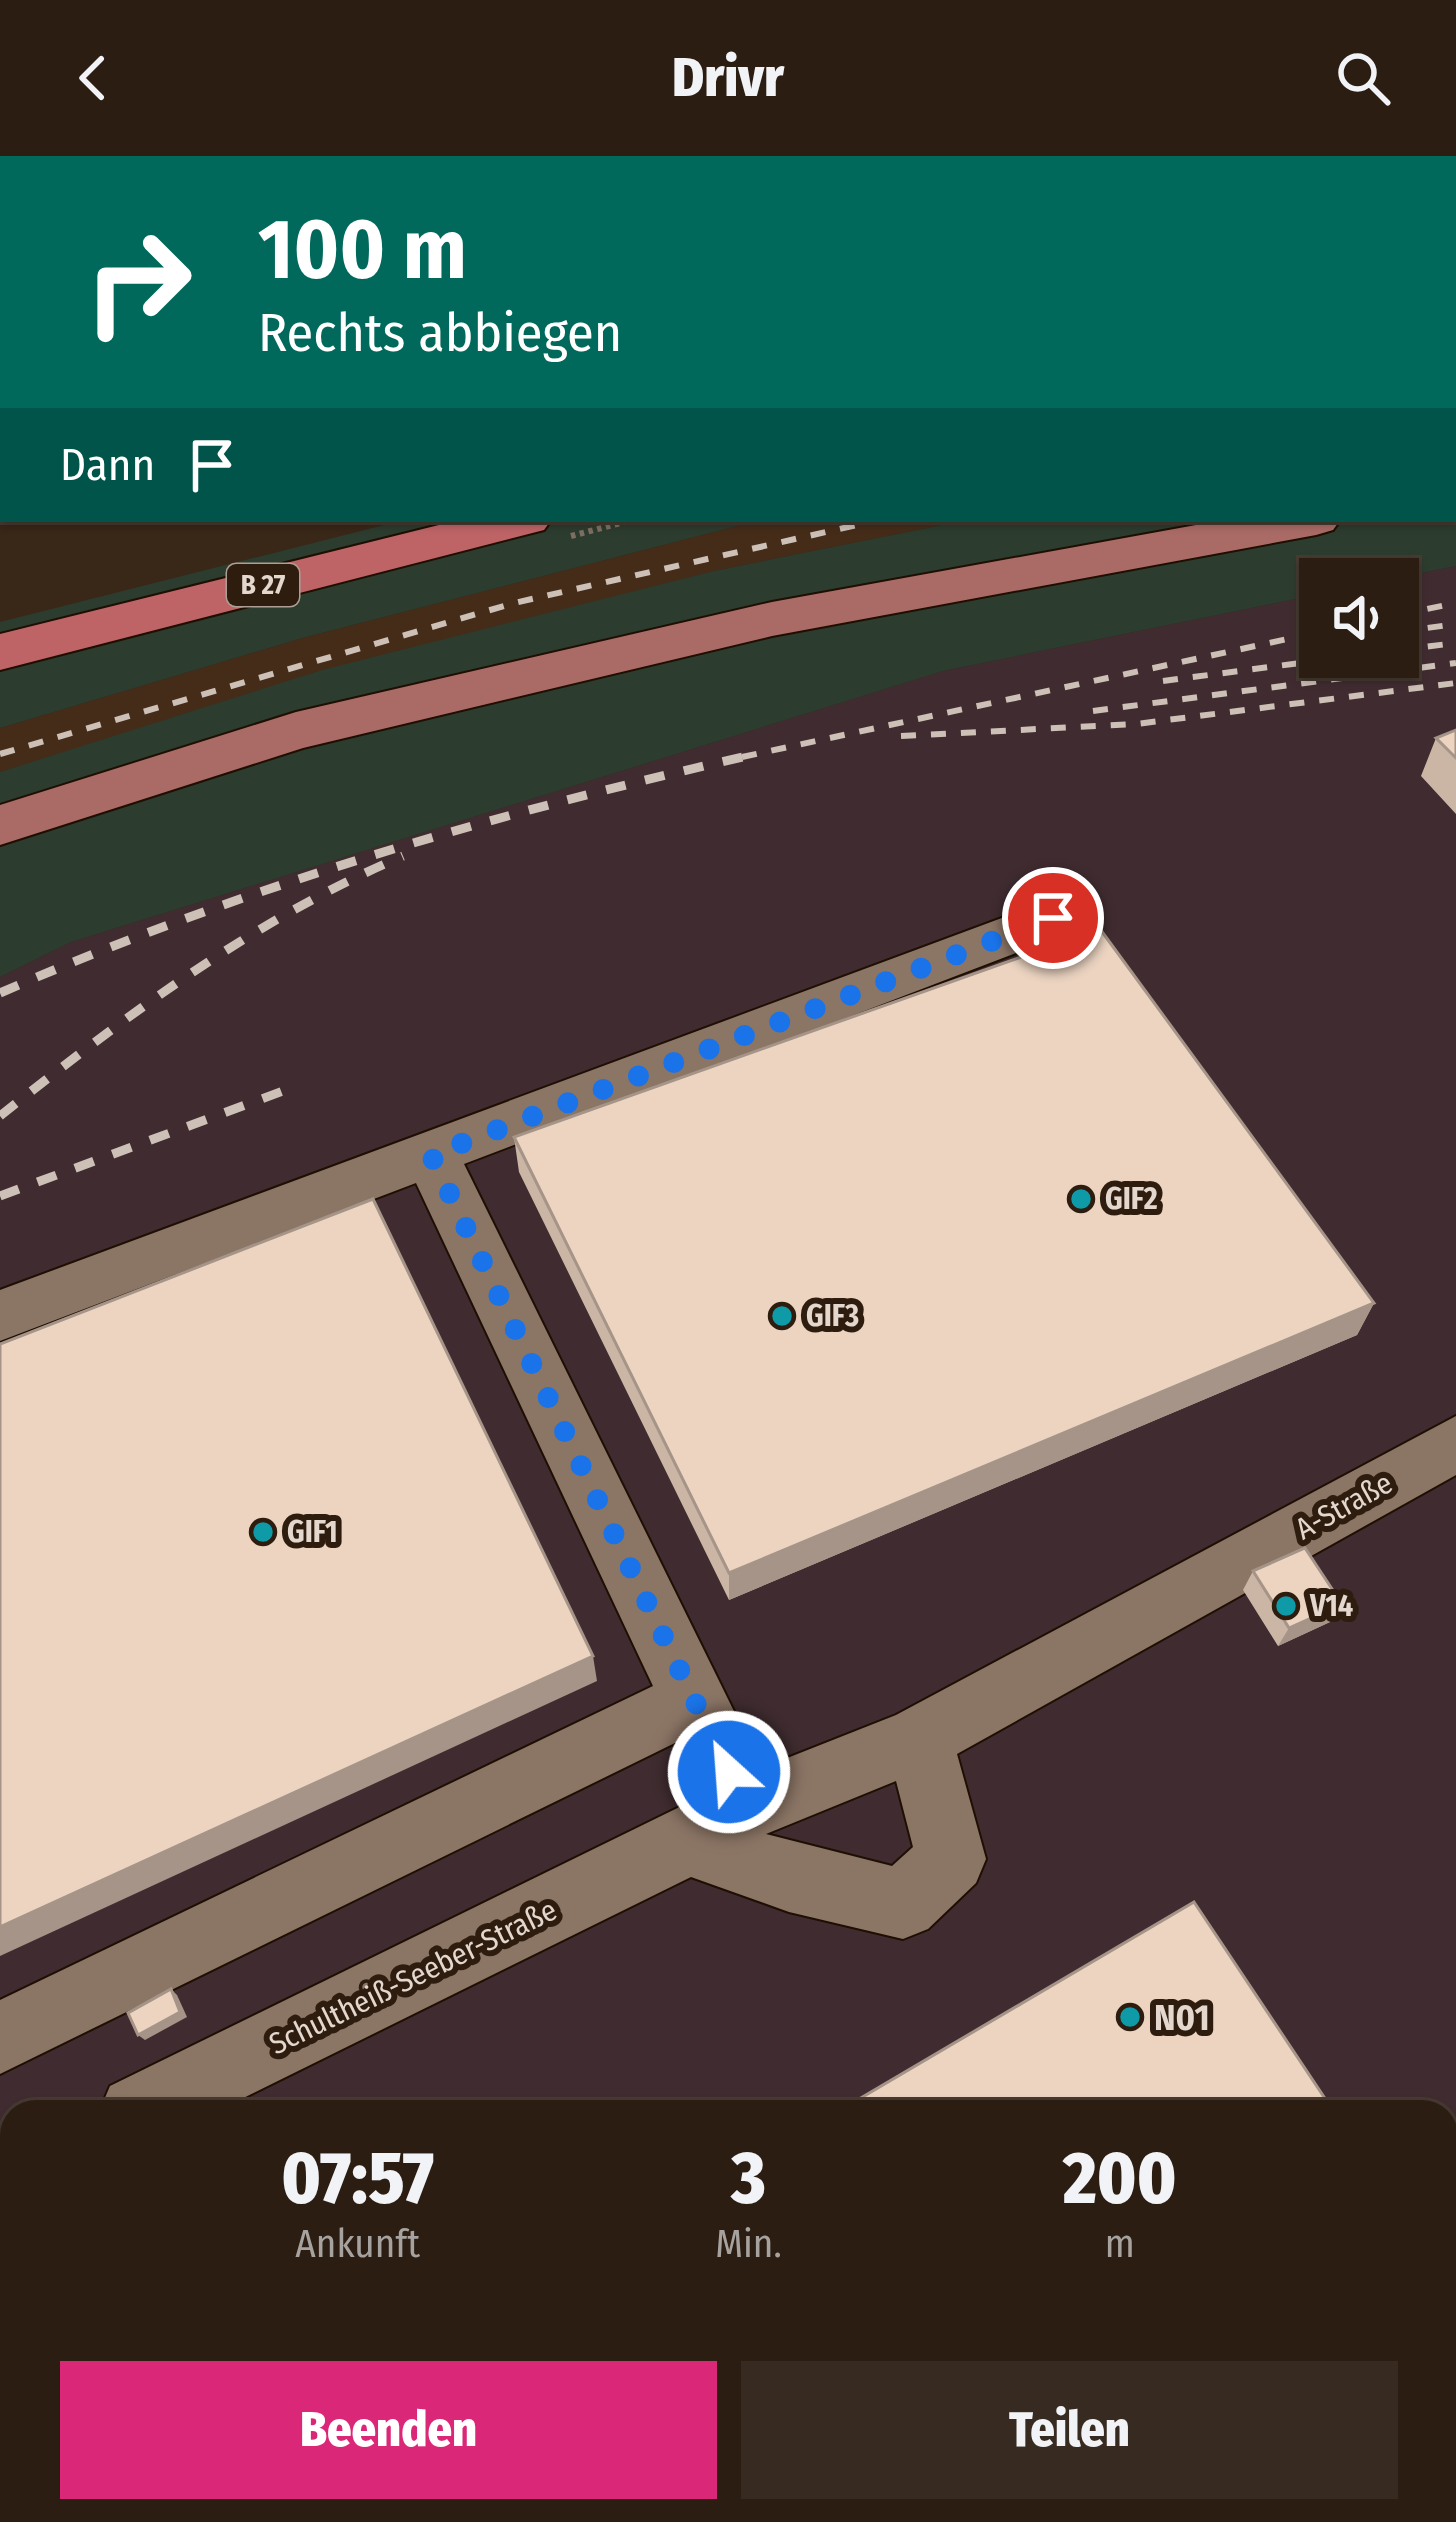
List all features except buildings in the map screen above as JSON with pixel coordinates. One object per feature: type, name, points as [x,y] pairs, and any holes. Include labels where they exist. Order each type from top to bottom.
[{"type":"highway","name":"B 27","points":[[0,652],[515,522]]},
{"type":"main road","points":[[0,825],[296,731],[749,624],[1282,522]]},
{"type":"street","points":[[0,1316],[1053,918]]},
{"type":"street","points":[[431,1155],[693,1700],[718,1825],[789,1877],[903,1904],[951,1859],[920,1739]]},
{"type":"street","name":"A-Straße","points":[[1231,1569],[1456,1444]]},
{"type":"street","name":"Schultheiß-Seeber-Straße","points":[[160,2100],[718,1825],[920,1739],[1231,1569]]},
{"type":"street","points":[[0,2038],[693,1700]]},
{"type":"shaded area","points":[[752,522],[957,522],[714,571],[0,772],[0,728],[306,637]]},
{"type":"shaded area","points":[[1456,566],[1456,2100],[0,2100],[0,977],[71,942],[943,671],[1299,598],[1299,678],[1419,678],[1419,573]]},
{"type":"green space","points":[[396,522],[752,522],[306,637],[0,728],[0,622]]},
{"type":"green space","points":[[957,522],[1456,522],[1456,566],[1419,573],[1419,558],[1299,558],[1299,598],[943,671],[71,942],[0,977],[0,772],[322,670],[714,571]]},
{"type":"railway","points":[[0,754],[514,603],[870,522]]},
{"type":"railway","points":[[1419,611],[1456,603]]},
{"type":"railway","points":[[1419,629],[1456,624]]},
{"type":"railway","points":[[742,757],[1299,637]]},
{"type":"railway","points":[[1419,647],[1456,643]]},
{"type":"railway","points":[[1163,681],[1299,663]]},
{"type":"railway","points":[[1093,711],[1456,663]]},
{"type":"railway","points":[[901,736],[1136,724],[1456,683]]},
{"type":"railway","points":[[0,993],[185,919],[372,856],[563,801],[756,754]]},
{"type":"railway","points":[[0,1116],[193,972],[295,909],[403,856]]},
{"type":"railway","points":[[0,1196],[283,1091]]},
{"type":"place","name":"GIF2","points":[[1081,1199]]},
{"type":"place","name":"GIF3","points":[[782,1316]]},
{"type":"place","name":"GIF1","points":[[263,1532]]},
{"type":"place","name":"V14","points":[[1286,1606]]},
{"type":"place","name":"N01","points":[[1130,2017]]},
{"type":"route","points":[[729,1772],[431,1155],[1053,918]]}]
